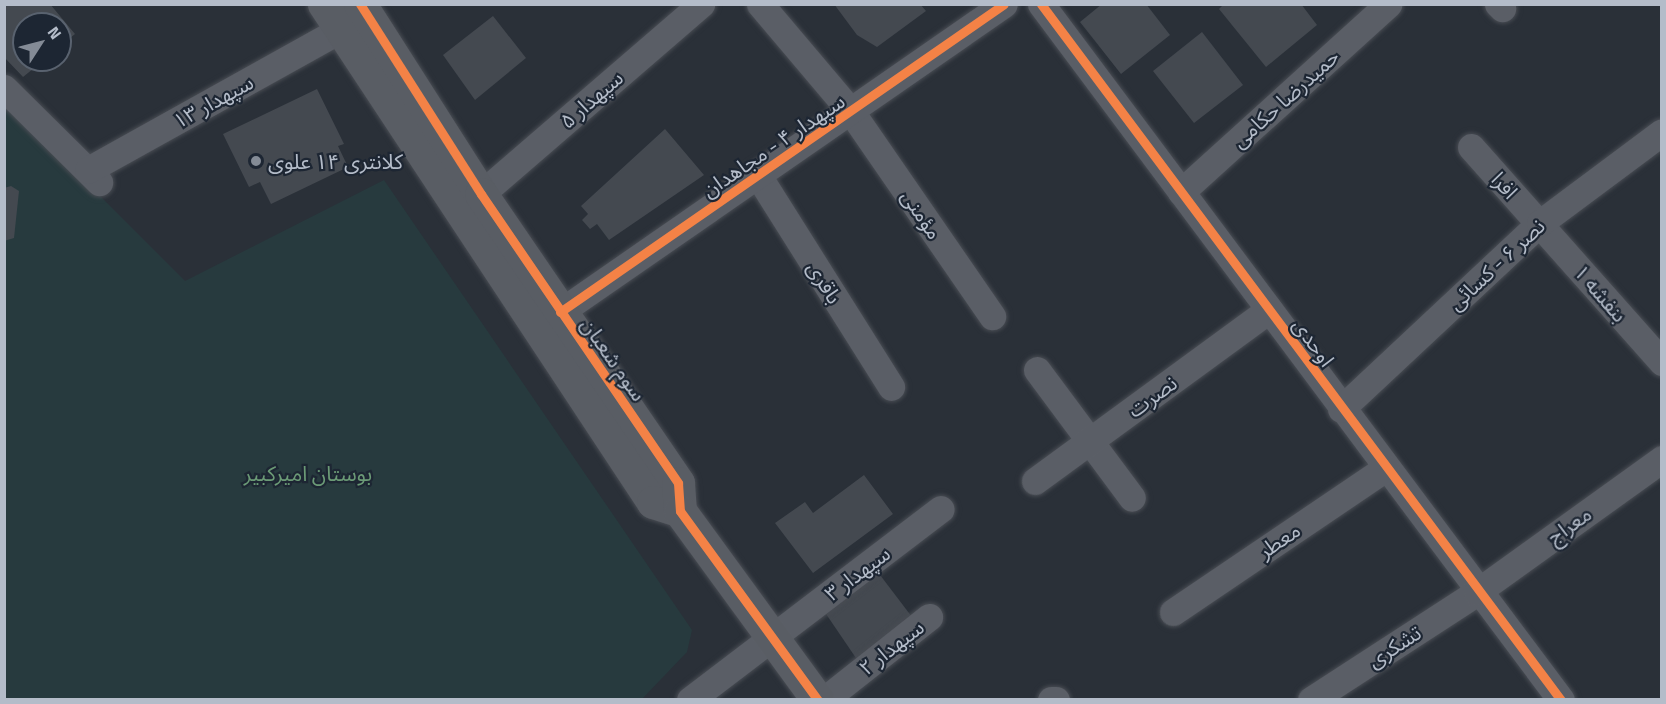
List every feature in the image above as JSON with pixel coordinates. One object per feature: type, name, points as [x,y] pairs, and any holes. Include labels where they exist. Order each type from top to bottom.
[{"type":"street","name":"سوم شعبان","points":[[360,4],[481,194],[678,483],[680,511]]},
{"type":"street","name":"سپهدار ۵","points":[[481,194],[701,4]]},
{"type":"street","name":"مؤمنی","points":[[760,4],[852,113],[992,316]]},
{"type":"street","name":"سپهدار ۴ - مجاهدان","points":[[560,312],[852,113],[1004,4]]},
{"type":"street","name":"اوحدی","points":[[1041,4],[1477,592],[1561,699]]},
{"type":"street","name":"حمیدرضا حکامی","points":[[1181,192],[1388,4]]},
{"type":"street","name":"سپهدار ۱۳","points":[[4,88],[94,177],[331,18]]},
{"type":"street","points":[[331,18],[653,502],[680,511],[818,699]]},
{"type":"street","name":"نصر ۶ - کسائی","points":[[1341,409],[1540,223],[1662,132]]},
{"type":"street","name":"افرا","points":[[1471,147],[1540,223]]},
{"type":"street","name":"باقری","points":[[759,177],[891,387]]},
{"type":"street","name":"بنفشه ۱","points":[[1540,223],[1662,362]]},
{"type":"street","name":"نصرت","points":[[1035,481],[1269,310]]},
{"type":"street","points":[[1037,370],[1132,498]]},
{"type":"street","name":"معراج","points":[[1477,592],[1662,459]]},
{"type":"street","name":"معطر","points":[[1173,612],[1386,468]]},
{"type":"street","name":"سپهدار ۳","points":[[690,699],[941,509]]},
{"type":"street","name":"تشکری","points":[[1311,699],[1477,592]]},
{"type":"street","name":"سپهدار ۲","points":[[824,699],[929,617]]},
{"type":"street","points":[[1051,699],[1056,699]]},
{"type":"green space","name":"بوستان امیرکبیر","points":[[5,101],[185,281],[384,180],[692,630],[687,652],[642,699],[5,699]]},
{"type":"building","points":[[4,4],[50,4],[57,12],[12,12],[12,65],[4,57]]},
{"type":"building","points":[[834,4],[920,4],[926,11],[877,47],[857,35]]},
{"type":"building","points":[[1102,4],[1146,4],[1170,35],[1121,74],[1080,22]]},
{"type":"building","points":[[1224,4],[1301,4],[1317,25],[1266,67],[1219,9]]},
{"type":"building","points":[[493,16],[526,58],[475,100],[443,55]]},
{"type":"building","points":[[1202,32],[1243,85],[1194,123],[1153,71]]},
{"type":"building","points":[[18,72],[29,72],[23,77]]},
{"type":"building","points":[[317,89],[344,144],[338,146],[348,167],[271,204],[260,182],[249,187],[223,134]]},
{"type":"building","points":[[665,129],[704,175],[609,240],[597,224],[590,229],[582,220],[588,214],[581,206]]},
{"type":"building","points":[[11,186],[19,191],[14,238],[4,241],[4,188]]},
{"type":"building","points":[[864,475],[893,514],[813,573],[775,523],[805,502],[813,513]]},
{"type":"building","points":[[877,571],[912,617],[858,661],[824,611]]},
{"type":"cycle path","points":[[360,4],[481,194],[678,483],[680,511],[818,700]]},
{"type":"cycle path","points":[[560,312],[1004,4]]},
{"type":"cycle path","points":[[1041,4],[1561,700]]},
{"type":"place","name":"کلانتری ۱۴ علوی","points":[[256,161]]}]
